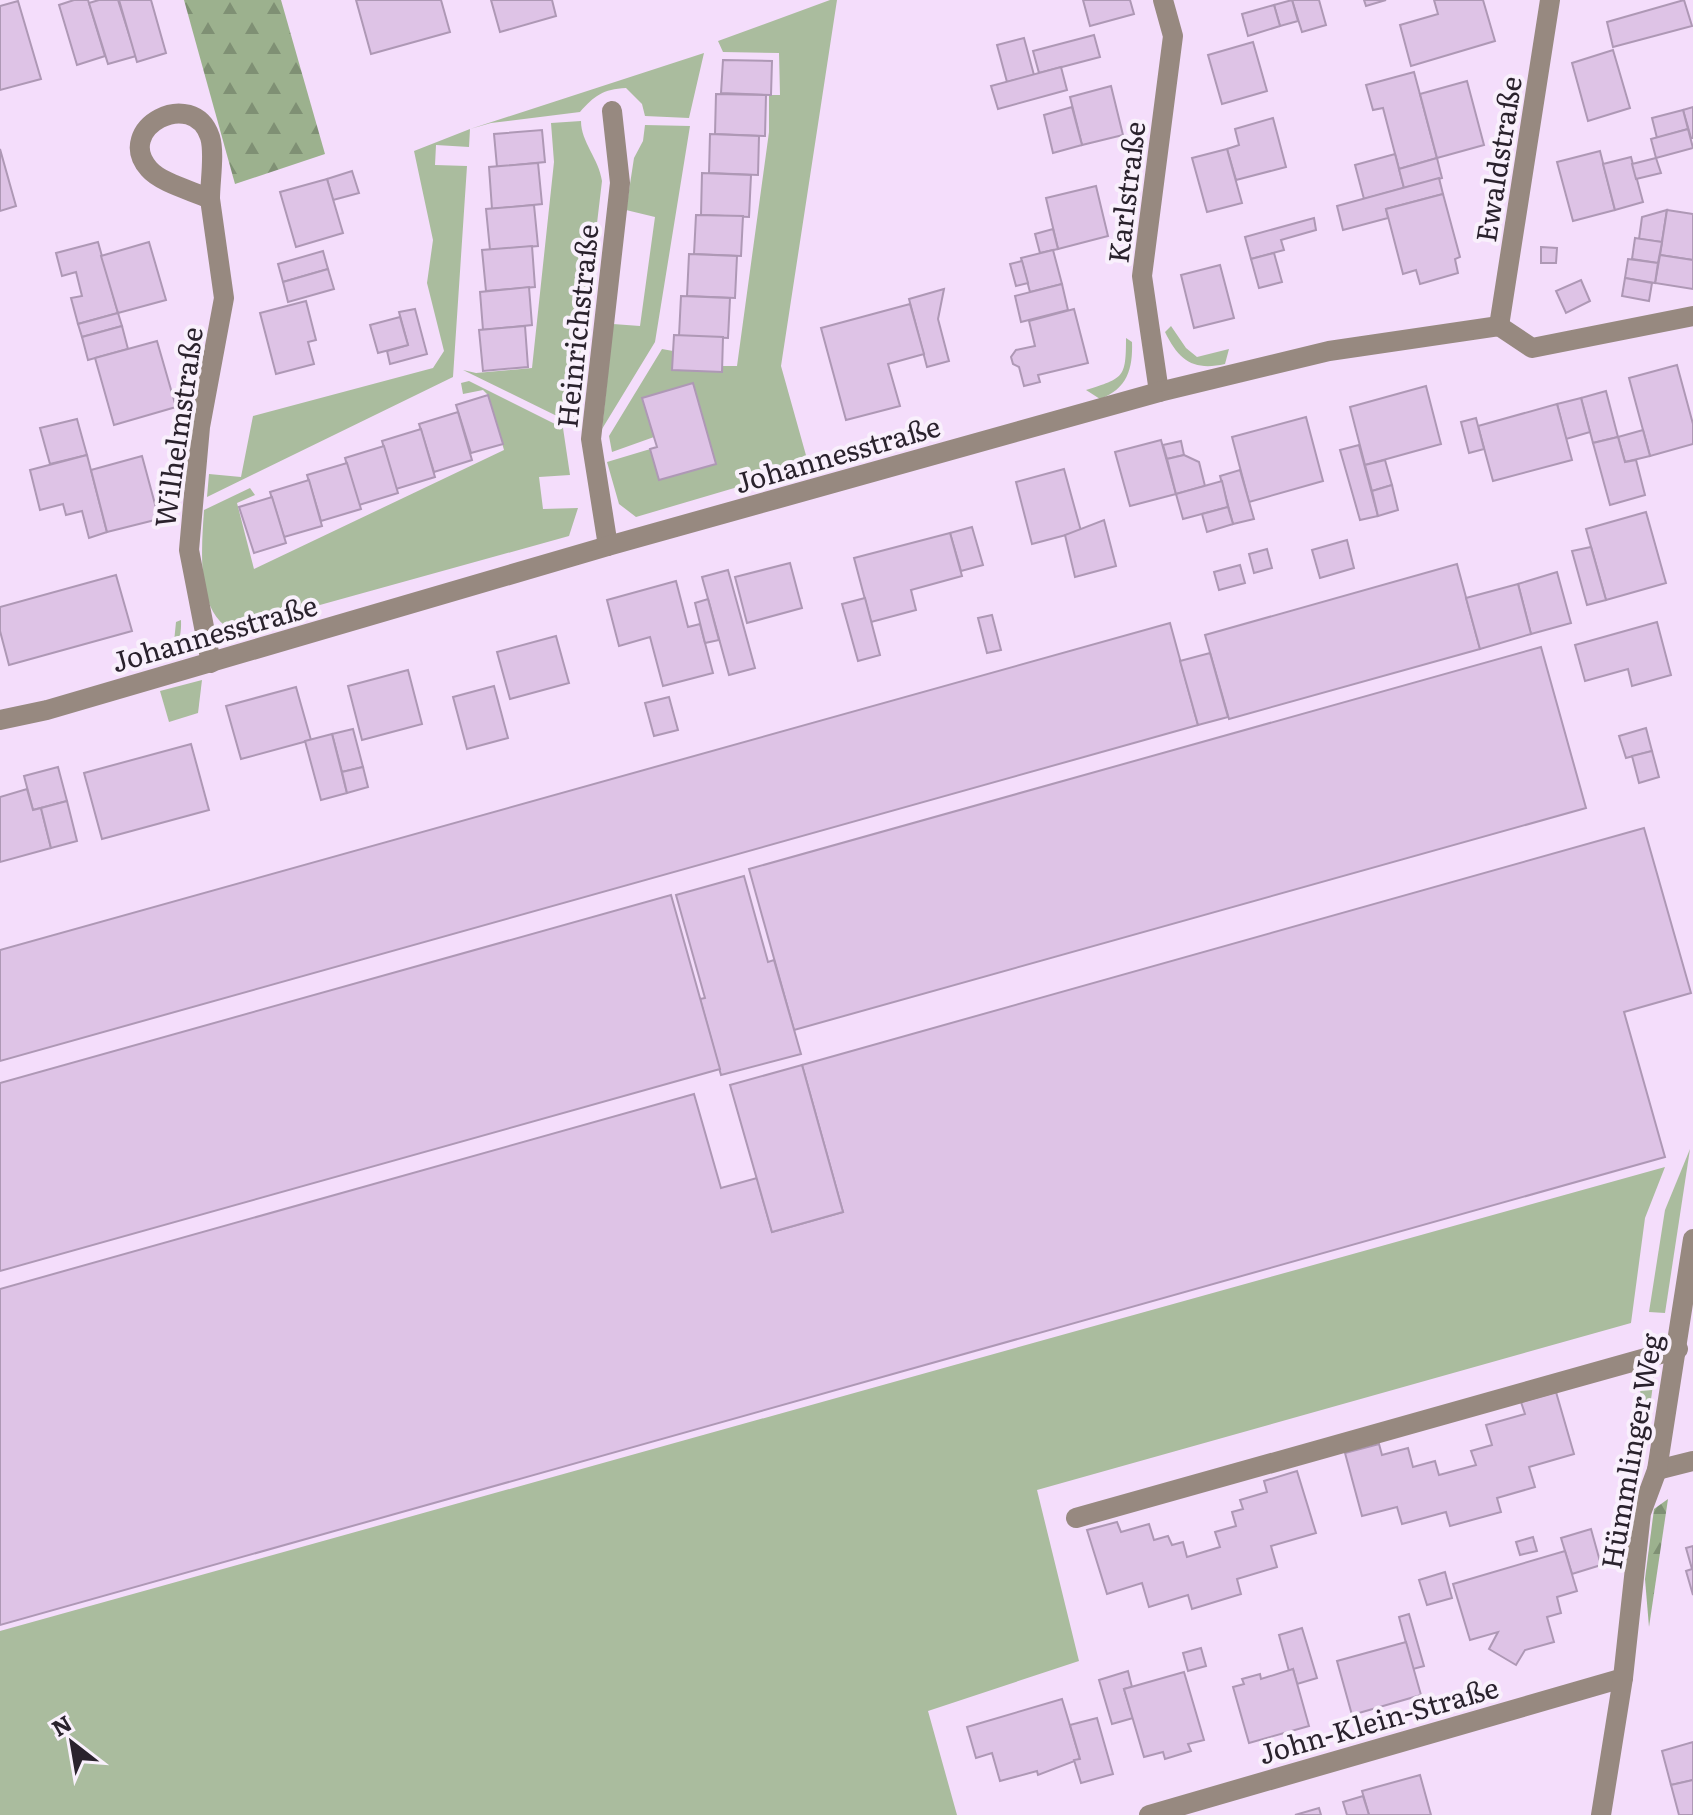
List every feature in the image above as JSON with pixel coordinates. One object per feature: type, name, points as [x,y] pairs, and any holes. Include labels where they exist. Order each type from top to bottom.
[{"type":"street","name":"Karlstraße","points":[[1159,392],[1142,276],[1173,36],[1163,0]]},
{"type":"street","name":"Ewaldstraße","points":[[1499,326],[1550,0]]},
{"type":"street","name":"Heinrichstraße","points":[[608,546],[591,439],[620,183],[612,111]]},
{"type":"street","name":"Wilhelmstraße","points":[[210,199],[149,170],[141,155],[140,137],[150,121],[168,113],[185,113],[198,120],[210,137],[210,199],[224,298],[200,427],[189,550],[211,663]]},
{"type":"street","points":[[1499,326],[1532,348],[1693,316]]},
{"type":"street","name":"Johannesstraße","points":[[0,720],[211,663],[608,546],[1159,392],[1329,351],[1499,326]]},
{"type":"street","name":"Hümmlinger Weg","points":[[1601,1815],[1623,1678],[1641,1513],[1657,1470],[1693,1239]]},
{"type":"street","points":[[1076,1518],[1678,1349]]},
{"type":"street","points":[[1657,1470],[1693,1461]]},
{"type":"street","name":"John-Klein-Straße","points":[[1149,1815],[1623,1678]]},
{"type":"green space","points":[[184,0],[281,0],[325,154],[235,184]]},
{"type":"green space","points":[[837,0],[781,366],[809,466],[636,517],[619,504],[607,462],[657,447],[654,437],[612,452],[609,436],[662,349],[673,351],[673,370],[722,372],[722,366],[737,366],[769,132],[769,95],[780,95],[779,53],[723,52],[718,41]]},
{"type":"green space","points":[[704,53],[689,118],[645,116],[642,104],[626,88],[600,94],[580,112],[491,123],[470,129]]},
{"type":"green space","points":[[581,121],[602,181],[574,418],[563,419],[463,370],[476,373],[532,368],[554,162],[551,123]]},
{"type":"green space","points":[[645,125],[690,126],[655,342],[602,429],[613,324],[640,326],[655,217],[626,210],[634,158],[643,141]]},
{"type":"green space","points":[[470,129],[469,147],[436,145],[435,165],[467,166],[453,377],[207,497],[209,474],[241,477],[253,416],[433,368],[444,351],[427,283],[433,240],[414,151]]},
{"type":"green space","points":[[1171,326],[1186,348],[1197,357],[1229,349],[1225,364],[1205,366],[1189,362],[1176,350],[1165,332]]},
{"type":"green space","points":[[1126,338],[1132,342],[1126,377],[1117,390],[1100,399],[1086,390],[1120,374],[1125,361]]},
{"type":"green space","points":[[469,381],[563,428],[570,475],[539,477],[543,509],[578,508],[569,536],[273,618],[260,634],[238,632],[223,623],[212,609],[206,592],[202,550],[204,510],[250,488],[255,495],[237,503],[254,569],[504,450],[488,395],[483,390],[463,394],[461,383]]},
{"type":"green space","points":[[181,620],[178,643],[165,658],[150,665],[133,656],[147,655],[174,642],[176,622]]},
{"type":"green space","points":[[202,680],[198,713],[169,722],[160,691]]},
{"type":"green space","points":[[1690,1149],[1665,1313],[1649,1312],[1665,1210]]},
{"type":"green space","points":[[1665,1167],[1645,1218],[1631,1323],[1037,1490],[1079,1661],[928,1711],[957,1815],[0,1815],[0,1631]]},
{"type":"green space","points":[[1654,1377],[1645,1437],[1641,1436],[1640,1379]]},
{"type":"green space","points":[[1668,1499],[1649,1627],[1645,1579],[1654,1509]]},
{"type":"building","points":[[88,0],[105,56],[77,65],[59,5]]},
{"type":"building","points":[[118,0],[136,56],[108,64],[89,3]]},
{"type":"building","points":[[119,0],[151,0],[166,53],[137,62]]},
{"type":"building","points":[[356,0],[441,0],[450,32],[371,54]]},
{"type":"building","points":[[491,0],[552,0],[556,16],[500,32]]},
{"type":"building","points":[[1083,0],[1130,0],[1134,14],[1090,26]]},
{"type":"building","points":[[1292,0],[1319,0],[1326,25],[1302,32]]},
{"type":"building","points":[[1292,0],[1298,21],[1280,26],[1274,5]]},
{"type":"building","points":[[1364,0],[1386,0],[1366,6]]},
{"type":"building","points":[[1434,0],[1483,0],[1495,41],[1411,66],[1400,25],[1438,14]]},
{"type":"building","points":[[1684,0],[1692,26],[1613,47],[1607,22]]},
{"type":"building","points":[[18,1],[41,79],[0,90],[0,6]]},
{"type":"building","points":[[1274,5],[1280,26],[1248,36],[1242,14]]},
{"type":"building","points":[[1094,35],[1100,57],[1039,73],[1033,51]]},
{"type":"building","points":[[1024,38],[1034,75],[1007,82],[997,45]]},
{"type":"building","points":[[1253,42],[1267,91],[1222,104],[1208,55]]},
{"type":"building","points":[[1613,50],[1630,108],[1588,121],[1572,63]]},
{"type":"building","points":[[723,60],[772,61],[771,95],[721,93]]},
{"type":"building","points":[[1061,67],[1067,90],[998,109],[991,86]]},
{"type":"building","points":[[1414,72],[1437,158],[1399,169],[1383,108],[1373,110],[1366,85]]},
{"type":"building","points":[[1467,81],[1484,145],[1437,158],[1420,94]]},
{"type":"building","points":[[1111,86],[1123,135],[1082,145],[1070,97]]},
{"type":"building","points":[[716,94],[766,95],[765,136],[715,134]]},
{"type":"building","points":[[1072,107],[1082,145],[1053,153],[1044,115]]},
{"type":"building","points":[[1693,107],[1693,138],[1691,138],[1683,110]]},
{"type":"building","points":[[1683,110],[1688,129],[1657,138],[1652,118]]},
{"type":"building","points":[[1273,118],[1286,167],[1236,180],[1227,149],[1239,145],[1235,129]]},
{"type":"building","points":[[1688,129],[1693,148],[1656,158],[1651,139]]},
{"type":"building","points":[[542,130],[545,162],[497,167],[494,134]]},
{"type":"building","points":[[710,134],[759,136],[758,175],[709,173]]},
{"type":"building","points":[[0,149],[16,206],[0,211]]},
{"type":"building","points":[[1227,149],[1242,203],[1207,212],[1192,158]]},
{"type":"building","points":[[1600,151],[1615,210],[1573,221],[1557,162]]},
{"type":"building","points":[[1395,154],[1404,188],[1364,199],[1355,165]]},
{"type":"building","points":[[1631,157],[1643,202],[1615,210],[1603,164]]},
{"type":"building","points":[[1437,158],[1442,178],[1404,188],[1399,169]]},
{"type":"building","points":[[1656,158],[1661,173],[1636,179],[1632,164]]},
{"type":"building","points":[[538,163],[542,204],[492,209],[489,167]]},
{"type":"building","points":[[352,171],[359,193],[333,200],[327,179]]},
{"type":"building","points":[[702,173],[751,175],[749,217],[701,215]]},
{"type":"building","points":[[1439,178],[1443,194],[1386,209],[1388,218],[1343,230],[1337,206]]},
{"type":"building","points":[[327,179],[343,233],[296,247],[280,192]]},
{"type":"building","points":[[1096,186],[1108,236],[1058,249],[1046,198]]},
{"type":"building","points":[[1443,194],[1460,257],[1455,259],[1458,273],[1420,284],[1416,270],[1403,274],[1386,209]]},
{"type":"building","points":[[534,205],[538,246],[490,250],[486,209]]},
{"type":"building","points":[[1667,210],[1662,242],[1639,239],[1642,217]]},
{"type":"building","points":[[1667,210],[1693,214],[1693,260],[1660,255]]},
{"type":"building","points":[[696,215],[743,216],[741,256],[694,254]]},
{"type":"building","points":[[1314,218],[1316,230],[1281,240],[1284,250],[1251,259],[1245,237]]},
{"type":"building","points":[[1053,229],[1058,249],[1040,253],[1035,234]]},
{"type":"building","points":[[1635,238],[1662,242],[1658,263],[1632,259]]},
{"type":"building","points":[[98,242],[118,313],[78,324],[71,298],[82,296],[76,272],[62,276],[56,253]]},
{"type":"building","points":[[149,242],[166,300],[118,313],[101,256]]},
{"type":"building","points":[[532,246],[535,287],[486,291],[482,250]]},
{"type":"building","points":[[1541,247],[1557,248],[1556,263],[1541,263]]},
{"type":"building","points":[[1053,250],[1062,284],[1030,292],[1021,258]]},
{"type":"building","points":[[323,251],[328,269],[283,282],[278,264]]},
{"type":"building","points":[[1274,253],[1282,282],[1259,288],[1251,259]]},
{"type":"building","points":[[689,254],[737,256],[735,298],[687,296]]},
{"type":"building","points":[[1660,255],[1693,260],[1693,289],[1655,283]]},
{"type":"building","points":[[1628,259],[1658,263],[1655,283],[1625,278]]},
{"type":"building","points":[[1022,261],[1028,283],[1016,286],[1010,264]]},
{"type":"building","points":[[1220,265],[1234,318],[1194,328],[1181,275]]},
{"type":"building","points":[[328,269],[334,289],[288,302],[283,282]]},
{"type":"building","points":[[1625,278],[1652,283],[1649,301],[1622,296]]},
{"type":"building","points":[[1581,280],[1590,301],[1566,313],[1556,291]]},
{"type":"building","points":[[1062,284],[1068,310],[1021,322],[1015,296]]},
{"type":"building","points":[[529,287],[532,325],[483,330],[480,292]]},
{"type":"building","points":[[944,289],[938,319],[949,361],[927,367],[909,299]]},
{"type":"building","points":[[681,296],[730,298],[728,338],[679,336]]},
{"type":"building","points":[[306,301],[316,340],[308,342],[314,364],[276,374],[260,313]]},
{"type":"building","points":[[910,304],[924,354],[888,364],[900,406],[846,420],[821,328]]},
{"type":"building","points":[[415,309],[427,354],[390,364],[387,351],[408,345],[399,312]]},
{"type":"building","points":[[1074,309],[1088,363],[1038,375],[1040,382],[1024,386],[1019,367],[1013,364],[1011,357],[1016,350],[1035,346],[1029,321]]},
{"type":"building","points":[[118,313],[122,326],[82,337],[78,324]]},
{"type":"building","points":[[400,317],[408,345],[378,353],[370,325]]},
{"type":"building","points":[[122,326],[128,349],[88,360],[82,337]]},
{"type":"building","points":[[525,326],[528,367],[483,371],[479,330]]},
{"type":"building","points":[[674,335],[723,337],[722,372],[672,370]]},
{"type":"building","points":[[157,341],[176,407],[114,425],[95,358]]},
{"type":"building","points":[[1677,365],[1693,424],[1693,444],[1650,456],[1629,378]]},
{"type":"building","points":[[693,383],[716,464],[659,480],[650,449],[657,447],[642,398]]},
{"type":"building","points":[[1426,386],[1441,444],[1365,465],[1350,407]]},
{"type":"building","points":[[1606,391],[1618,437],[1593,443],[1581,398]]},
{"type":"building","points":[[488,395],[503,444],[471,453],[456,405]]},
{"type":"building","points":[[1581,398],[1590,432],[1566,439],[1557,404]]},
{"type":"building","points":[[1557,404],[1572,460],[1493,481],[1478,426]]},
{"type":"building","points":[[458,412],[472,460],[434,472],[419,424]]},
{"type":"building","points":[[1306,417],[1323,481],[1249,502],[1232,437]]},
{"type":"building","points":[[1476,418],[1484,449],[1469,453],[1461,422]]},
{"type":"building","points":[[77,419],[87,455],[50,464],[40,428]]},
{"type":"building","points":[[421,429],[435,477],[396,489],[382,441]]},
{"type":"building","points":[[1643,430],[1650,456],[1625,462],[1618,437]]},
{"type":"building","points":[[1618,437],[1625,462],[1636,460],[1645,495],[1610,505],[1593,443]]},
{"type":"building","points":[[1161,440],[1176,494],[1130,506],[1115,452]]},
{"type":"building","points":[[1181,441],[1184,455],[1167,459],[1163,445]]},
{"type":"building","points":[[1359,445],[1378,516],[1360,520],[1340,450]]},
{"type":"building","points":[[384,446],[398,493],[359,505],[345,458]]},
{"type":"building","points":[[87,455],[107,532],[89,538],[82,511],[66,515],[63,504],[40,510],[30,470]]},
{"type":"building","points":[[1184,455],[1199,462],[1205,486],[1176,494],[1167,459]]},
{"type":"building","points":[[142,456],[159,519],[107,532],[91,470]]},
{"type":"building","points":[[1385,460],[1392,485],[1372,491],[1365,465]]},
{"type":"building","points":[[347,463],[361,509],[321,521],[307,475]]},
{"type":"building","points":[[1064,469],[1081,531],[1032,544],[1016,482]]},
{"type":"building","points":[[1240,470],[1254,519],[1233,524],[1220,476]]},
{"type":"building","points":[[309,480],[322,526],[284,537],[270,492]]},
{"type":"building","points":[[1222,481],[1228,507],[1183,519],[1176,494]]},
{"type":"building","points":[[1392,485],[1398,510],[1378,516],[1372,491]]},
{"type":"building","points":[[272,497],[286,543],[254,553],[239,507]]},
{"type":"building","points":[[1228,507],[1233,524],[1207,532],[1202,514]]},
{"type":"building","points":[[1646,512],[1666,583],[1606,600],[1586,529]]},
{"type":"building","points":[[1104,520],[1116,566],[1075,577],[1065,535]]},
{"type":"building","points":[[972,527],[983,565],[961,571],[950,533]]},
{"type":"building","points":[[950,533],[962,576],[911,590],[916,610],[871,622],[854,558]]},
{"type":"building","points":[[1347,540],[1354,568],[1320,578],[1312,550]]},
{"type":"building","points":[[1591,547],[1606,600],[1587,605],[1572,551]]},
{"type":"building","points":[[1267,549],[1272,568],[1254,573],[1249,554]]},
{"type":"building","points":[[790,563],[802,608],[747,623],[735,577]]},
{"type":"building","points":[[1457,564],[1480,649],[1229,719],[1205,635]]},
{"type":"building","points":[[1240,565],[1245,583],[1219,590],[1214,572]]},
{"type":"building","points":[[728,570],[755,668],[729,675],[702,577]]},
{"type":"building","points":[[1557,572],[1571,623],[1531,634],[1518,584]]},
{"type":"building","points":[[116,575],[132,631],[9,665],[0,631],[0,607]]},
{"type":"building","points":[[676,581],[688,627],[700,624],[713,673],[663,686],[650,637],[619,646],[607,600]]},
{"type":"building","points":[[1518,584],[1531,634],[1480,649],[1466,598]]},
{"type":"building","points":[[865,598],[880,655],[858,661],[842,604]]},
{"type":"building","points":[[708,599],[719,640],[705,643],[695,603]]},
{"type":"building","points":[[992,615],[1001,650],[987,653],[978,618]]},
{"type":"building","points":[[1657,622],[1671,675],[1632,686],[1628,669],[1585,681],[1575,645]]},
{"type":"building","points":[[1170,623],[1198,725],[0,1061],[0,950]]},
{"type":"building","points":[[556,636],[569,683],[510,699],[497,652]]},
{"type":"building","points":[[1541,647],[1586,808],[794,1030],[749,869]]},
{"type":"building","points":[[1210,653],[1228,717],[1198,725],[1180,661]]},
{"type":"building","points":[[408,670],[422,724],[362,740],[348,686]]},
{"type":"building","points":[[494,686],[508,738],[467,749],[453,697]]},
{"type":"building","points":[[296,687],[311,740],[241,759],[226,706]]},
{"type":"building","points":[[669,697],[678,730],[654,736],[645,703]]},
{"type":"building","points":[[1646,728],[1652,751],[1626,758],[1619,736]]},
{"type":"building","points":[[353,729],[363,767],[342,772],[332,734]]},
{"type":"building","points":[[332,734],[347,793],[321,800],[305,741]]},
{"type":"building","points":[[191,744],[209,810],[102,839],[84,773]]},
{"type":"building","points":[[1652,751],[1659,777],[1639,783],[1632,756]]},
{"type":"building","points":[[58,767],[67,801],[33,810],[24,776]]},
{"type":"building","points":[[363,767],[368,787],[347,793],[342,772]]},
{"type":"building","points":[[27,789],[33,810],[41,808],[51,848],[0,862],[0,797]]},
{"type":"building","points":[[67,801],[77,841],[51,848],[41,808]]},
{"type":"building","points":[[1644,828],[1691,993],[1624,1012],[1665,1157],[0,1625],[0,1289],[694,1094],[721,1188],[757,1178],[772,1232],[843,1212],[802,1065]]},
{"type":"building","points":[[744,876],[768,962],[774,960],[801,1054],[721,1075],[700,999],[705,998],[676,895]]},
{"type":"building","points":[[671,895],[720,1069],[0,1271],[0,1083]]},
{"type":"building","points":[[802,1065],[843,1212],[772,1232],[730,1085]]},
{"type":"building","points":[[1556,1392],[1574,1454],[1529,1467],[1535,1487],[1497,1498],[1501,1512],[1450,1526],[1446,1512],[1402,1524],[1397,1507],[1362,1516],[1345,1453],[1379,1444],[1382,1455],[1408,1448],[1413,1467],[1435,1461],[1439,1475],[1476,1465],[1471,1451],[1492,1445],[1486,1425],[1525,1414],[1521,1402]]},
{"type":"building","points":[[1297,1471],[1316,1533],[1271,1546],[1277,1567],[1237,1579],[1241,1594],[1192,1609],[1188,1595],[1149,1607],[1142,1583],[1107,1594],[1087,1530],[1117,1522],[1121,1532],[1149,1524],[1154,1540],[1168,1536],[1172,1545],[1183,1542],[1187,1557],[1220,1547],[1215,1532],[1236,1526],[1232,1512],[1243,1509],[1240,1500],[1267,1492],[1264,1481]]},
{"type":"building","points":[[1591,1529],[1601,1565],[1572,1574],[1561,1538]]},
{"type":"building","points":[[1533,1537],[1537,1551],[1520,1555],[1516,1542]]},
{"type":"building","points":[[1693,1546],[1693,1595],[1686,1571],[1692,1569],[1686,1548]]},
{"type":"building","points":[[1565,1551],[1577,1591],[1557,1597],[1561,1613],[1547,1617],[1554,1642],[1525,1650],[1516,1665],[1489,1649],[1498,1632],[1470,1640],[1453,1584]]},
{"type":"building","points":[[1445,1572],[1452,1598],[1427,1605],[1419,1580]]},
{"type":"building","points":[[1409,1614],[1424,1666],[1413,1669],[1399,1617]]},
{"type":"building","points":[[1302,1628],[1317,1678],[1297,1684],[1293,1669],[1289,1671],[1279,1635]]},
{"type":"building","points":[[1406,1642],[1421,1695],[1352,1715],[1337,1661]]},
{"type":"building","points":[[1201,1648],[1206,1666],[1188,1671],[1183,1653]]},
{"type":"building","points":[[1293,1669],[1309,1726],[1249,1743],[1233,1687],[1244,1684],[1242,1679],[1260,1674],[1261,1679]]},
{"type":"building","points":[[1128,1671],[1132,1687],[1124,1689],[1133,1718],[1112,1724],[1099,1680]]},
{"type":"building","points":[[1184,1672],[1204,1740],[1188,1744],[1191,1751],[1165,1759],[1163,1752],[1144,1757],[1124,1689]]},
{"type":"building","points":[[1062,1699],[1080,1759],[1038,1775],[1037,1771],[1000,1781],[992,1753],[976,1758],[967,1727]]},
{"type":"building","points":[[1097,1718],[1113,1774],[1081,1783],[1074,1760],[1080,1759],[1070,1725]]},
{"type":"building","points":[[1693,1742],[1693,1780],[1671,1785],[1662,1751]]},
{"type":"building","points":[[1420,1775],[1431,1815],[1369,1815],[1362,1791]]},
{"type":"building","points":[[1693,1780],[1693,1815],[1679,1815],[1671,1785]]},
{"type":"building","points":[[1363,1796],[1369,1815],[1347,1815],[1343,1802]]},
{"type":"building","points":[[1319,1808],[1321,1815],[1295,1815]]}]
